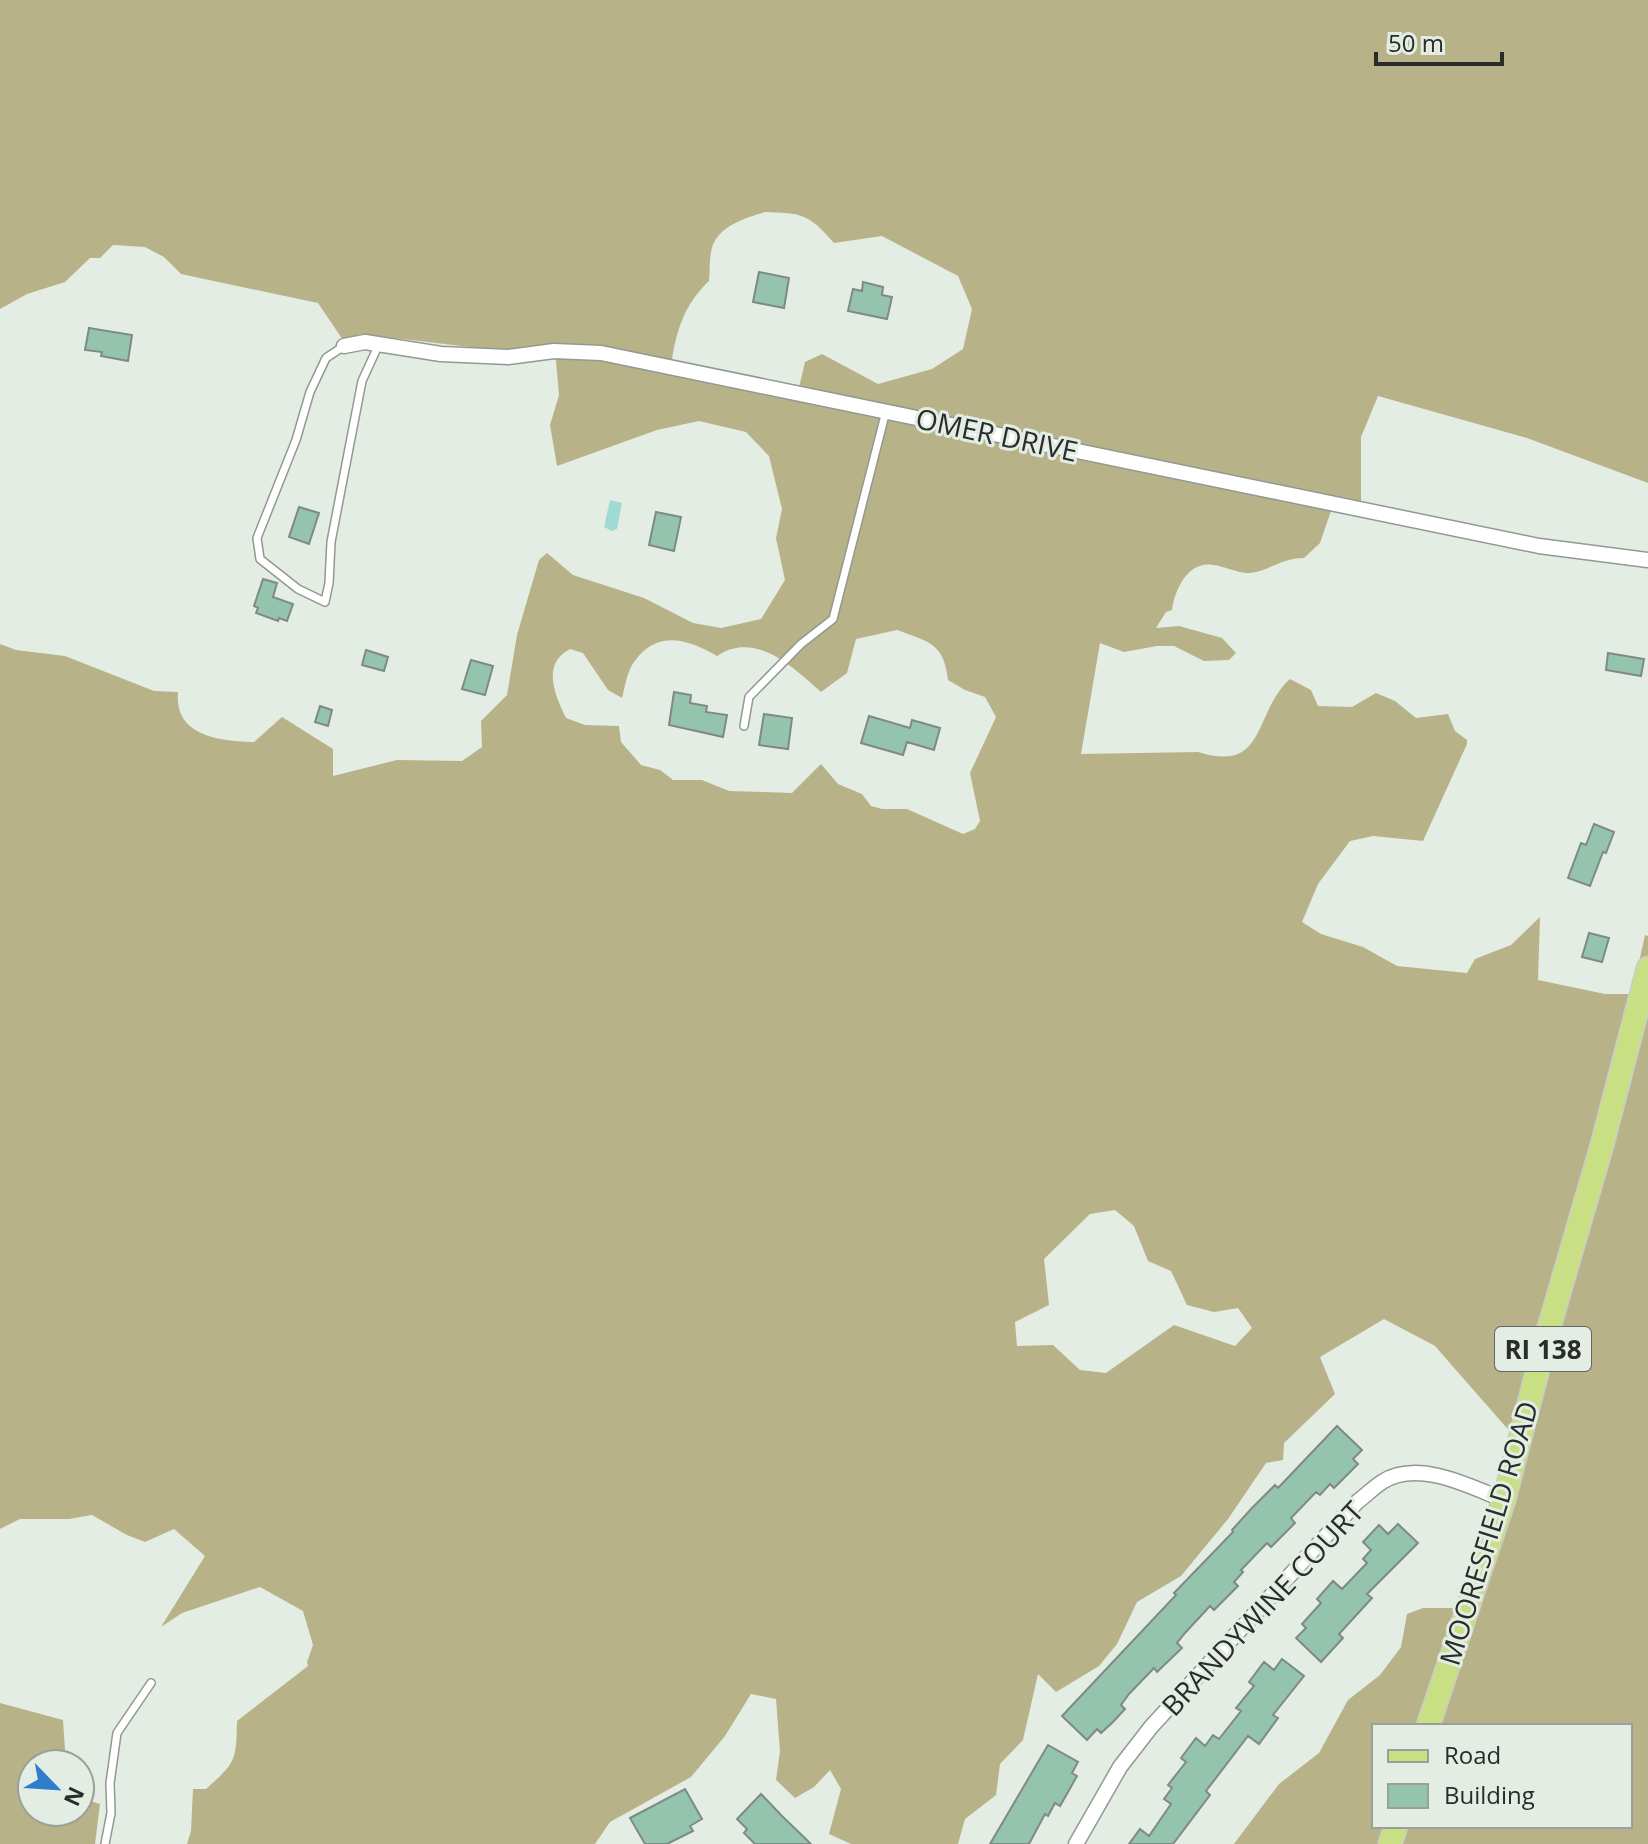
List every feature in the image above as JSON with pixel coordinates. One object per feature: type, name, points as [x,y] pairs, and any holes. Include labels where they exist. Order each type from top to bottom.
[{"type":"main road","name":"MOORESFIELD ROAD","points":[[1429,1724],[1504,1500],[1648,968]]},
{"type":"street","name":"OMER DRIVE","points":[[344,346],[365,342],[441,354],[508,357],[554,351],[601,353],[1539,546],[1648,560]]},
{"type":"street","name":"BRANDYWINE COURT","points":[[1076,1844],[1120,1767],[1151,1727],[1357,1502],[1384,1480],[1409,1473],[1433,1474],[1504,1500]]},
{"type":"lane","points":[[344,346],[326,358],[310,392],[296,440],[257,538],[260,559],[298,589],[325,602],[331,542],[362,381],[379,344]]},
{"type":"lane","points":[[744,726],[749,697],[801,644],[833,619],[886,411]]},
{"type":"lane","points":[[105,1844],[111,1813],[110,1783],[117,1733],[151,1683]]},
{"type":"shaded area","points":[[0,0],[1648,0],[1648,483],[1527,438],[1378,396],[1361,437],[1361,509],[1333,505],[1320,543],[1304,558],[1250,573],[1204,565],[1196,567],[1184,578],[1172,610],[1166,612],[1156,628],[1179,626],[1222,638],[1236,653],[1229,660],[1204,661],[1174,646],[1124,652],[1100,643],[1081,754],[1198,752],[1220,757],[1236,755],[1248,747],[1256,736],[1278,693],[1290,679],[1311,690],[1318,706],[1352,707],[1376,693],[1395,701],[1416,718],[1448,714],[1455,731],[1467,740],[1467,744],[1423,841],[1373,836],[1350,841],[1318,884],[1302,922],[1321,934],[1363,947],[1397,966],[1467,973],[1475,959],[1511,945],[1540,917],[1538,980],[1605,994],[1632,994],[1645,935],[1648,936],[1648,1844],[1234,1844],[1279,1784],[1319,1753],[1348,1700],[1380,1675],[1401,1647],[1407,1614],[1423,1608],[1455,1608],[1512,1434],[1435,1346],[1384,1319],[1320,1357],[1335,1394],[1284,1443],[1283,1460],[1266,1463],[1228,1519],[1181,1576],[1137,1602],[1117,1644],[1099,1666],[1056,1692],[1038,1674],[1023,1740],[1000,1764],[996,1795],[965,1819],[958,1844],[851,1844],[829,1834],[841,1789],[830,1770],[814,1787],[795,1798],[776,1780],[780,1751],[776,1699],[751,1694],[725,1736],[691,1777],[610,1822],[595,1844],[187,1844],[191,1831],[193,1789],[206,1789],[229,1766],[235,1753],[237,1721],[308,1666],[313,1645],[303,1611],[260,1587],[182,1613],[161,1627],[205,1556],[174,1529],[145,1542],[92,1515],[69,1519],[20,1519],[0,1529],[0,644],[16,650],[65,656],[154,691],[178,692],[184,719],[202,734],[214,738],[254,742],[282,717],[333,749],[333,776],[397,760],[462,761],[482,747],[481,721],[507,695],[517,635],[539,560],[547,553],[573,575],[644,598],[693,623],[721,628],[761,619],[785,580],[776,538],[782,509],[769,456],[746,432],[699,421],[657,430],[557,466],[550,425],[559,395],[555,350],[503,351],[361,334],[343,340],[318,303],[181,274],[164,257],[145,247],[113,245],[100,258],[90,258],[65,282],[27,294],[0,309]],"holes":[[[765,212],[804,217],[834,243],[882,236],[958,276],[972,309],[963,349],[932,369],[878,384],[822,354],[805,362],[798,392],[674,363],[674,348],[683,317],[709,281],[710,256],[715,240],[734,224]],[[897,630],[933,645],[943,658],[948,680],[985,697],[996,717],[970,773],[980,821],[975,829],[963,834],[907,809],[871,806],[862,794],[838,784],[821,764],[792,793],[729,791],[702,780],[673,780],[660,770],[641,765],[621,742],[619,726],[585,725],[566,718],[553,680],[556,663],[570,649],[583,653],[608,690],[622,698],[634,662],[653,645],[673,640],[695,645],[717,656],[731,649],[759,649],[786,663],[821,692],[847,673],[856,639]],[[1115,1210],[1134,1226],[1148,1261],[1171,1271],[1187,1305],[1214,1312],[1238,1308],[1252,1328],[1235,1346],[1174,1325],[1106,1373],[1080,1370],[1053,1345],[1017,1346],[1015,1322],[1049,1305],[1044,1259],[1090,1214]]]},
{"type":"shaded area","points":[[0,1703],[63,1720],[65,1748],[16,1748],[16,1828],[96,1828],[96,1803],[100,1804],[95,1844],[0,1844]]},
{"type":"water","points":[[610,500],[622,503],[617,529],[612,531],[604,527]]},
{"type":"building","points":[[759,272],[789,278],[784,308],[753,302]]},
{"type":"building","points":[[863,282],[883,287],[882,295],[892,297],[887,319],[848,311],[853,289],[862,291]]},
{"type":"building","points":[[89,328],[132,335],[128,361],[85,350]]},
{"type":"building","points":[[299,507],[319,513],[309,544],[289,537]]},
{"type":"building","points":[[656,512],[681,517],[674,551],[649,545]]},
{"type":"building","points":[[263,579],[277,583],[273,597],[293,604],[287,621],[256,613],[258,608],[254,606]]},
{"type":"building","points":[[366,650],[388,657],[384,671],[362,665]]},
{"type":"building","points":[[1608,653],[1644,659],[1641,676],[1606,670]]},
{"type":"building","points":[[471,660],[493,666],[485,695],[462,689]]},
{"type":"building","points":[[674,692],[691,695],[690,703],[707,706],[706,712],[727,715],[723,737],[669,725]]},
{"type":"building","points":[[320,706],[332,710],[328,726],[315,722]]},
{"type":"building","points":[[764,714],[792,718],[788,749],[759,745]]},
{"type":"building","points":[[869,716],[910,728],[912,720],[940,728],[934,750],[907,742],[903,755],[861,743]]},
{"type":"building","points":[[1594,824],[1614,832],[1590,886],[1568,878],[1581,843],[1586,845]]},
{"type":"building","points":[[1589,933],[1609,938],[1602,962],[1582,957]]},
{"type":"building","points":[[1337,1426],[1362,1450],[1353,1459],[1358,1464],[1334,1488],[1330,1484],[1320,1495],[1316,1492],[1291,1518],[1295,1523],[1271,1547],[1267,1543],[1241,1570],[1243,1572],[1234,1582],[1238,1586],[1214,1610],[1210,1606],[1185,1633],[1177,1643],[1182,1648],[1157,1672],[1154,1668],[1129,1694],[1121,1705],[1125,1709],[1113,1722],[1101,1733],[1097,1729],[1087,1740],[1062,1716],[1176,1595],[1174,1593],[1252,1508],[1275,1485],[1278,1488]]},
{"type":"building","points":[[1398,1524],[1418,1543],[1367,1594],[1372,1598],[1339,1634],[1343,1638],[1321,1662],[1296,1638],[1306,1628],[1302,1624],[1321,1603],[1317,1599],[1333,1581],[1342,1589],[1367,1563],[1363,1559],[1371,1550],[1363,1542],[1379,1525],[1388,1534]]},
{"type":"building","points":[[1282,1659],[1304,1676],[1273,1715],[1278,1718],[1259,1744],[1248,1736],[1206,1791],[1210,1795],[1173,1844],[1129,1844],[1140,1829],[1149,1836],[1171,1804],[1164,1799],[1172,1788],[1168,1785],[1186,1762],[1181,1758],[1196,1738],[1205,1746],[1213,1735],[1219,1739],[1241,1711],[1236,1708],[1254,1686],[1249,1682],[1264,1662],[1274,1670]]},
{"type":"building","points":[[1048,1745],[1078,1762],[1072,1773],[1077,1776],[1060,1806],[1055,1803],[1048,1816],[1045,1814],[1029,1844],[990,1844]]},
{"type":"building","points":[[685,1789],[702,1819],[690,1826],[693,1831],[667,1844],[645,1844],[630,1818]]},
{"type":"building","points":[[761,1794],[811,1844],[755,1844],[744,1833],[747,1829],[737,1819]]}]
